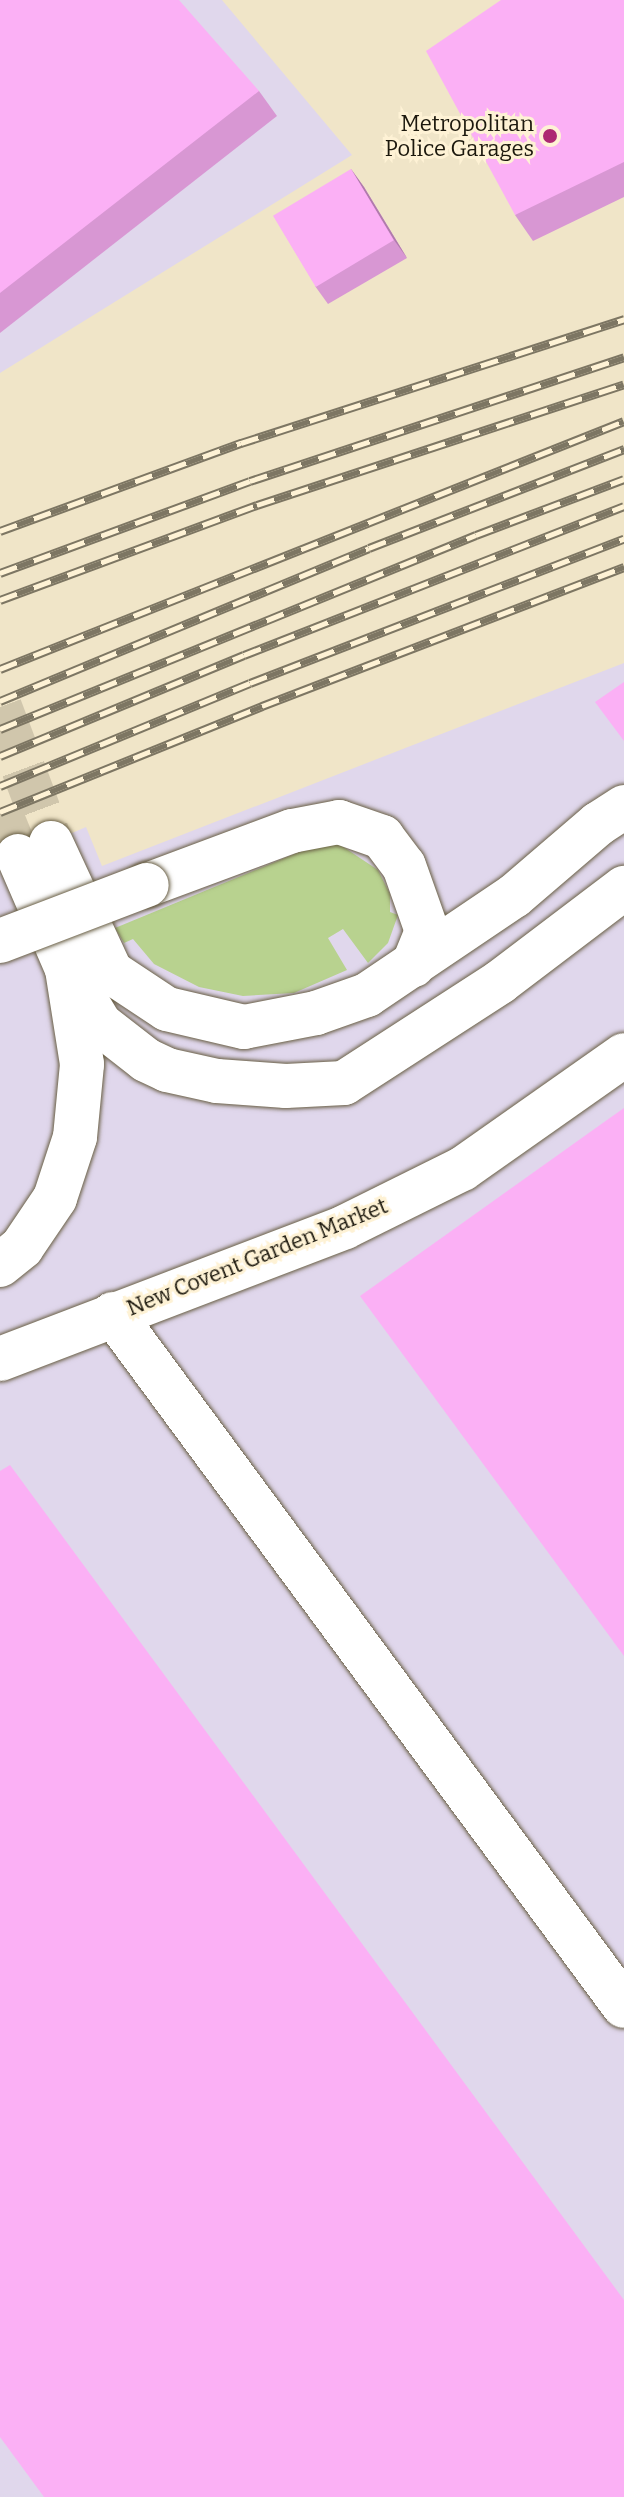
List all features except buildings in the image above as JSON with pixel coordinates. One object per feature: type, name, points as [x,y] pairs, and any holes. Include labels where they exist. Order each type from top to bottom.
[{"type":"street","points":[[0,1265],[22,1247],[55,1198],[75,1137],[82,1064],[67,969],[35,849],[111,972],[167,1009],[244,1027],[316,1013],[367,995],[514,896],[598,824],[624,807]]},
{"type":"street","points":[[0,941],[292,831],[339,822],[382,837],[404,866],[427,931],[413,965]]},
{"type":"street","points":[[67,969],[100,1024],[146,1060],[167,1070],[217,1081],[286,1086],[344,1083],[500,982],[624,888]]},
{"type":"street","name":"New Covent Garden Market","points":[[0,1359],[345,1227],[462,1169],[624,1055]]},
{"type":"street","points":[[113,1314],[624,2006]]},
{"type":"shaded area","points":[[0,0],[222,0],[352,155],[0,373]]},
{"type":"shaded area","points":[[624,663],[624,2497],[0,2497],[0,864],[86,827],[102,866]]},
{"type":"green space","points":[[336,842],[378,870],[390,894],[390,912],[398,915],[388,943],[368,963],[343,929],[328,938],[347,970],[294,993],[243,996],[199,987],[154,964],[133,939],[124,943],[115,928],[309,848]]},
{"type":"tunnel","points":[[0,707],[51,843]]},
{"type":"tunnel","points":[[0,812],[18,856]]},
{"type":"railway","points":[[0,531],[241,443],[624,319]]},
{"type":"railway","points":[[0,573],[250,481],[624,357]]},
{"type":"railway","points":[[0,600],[257,505],[624,384]]},
{"type":"railway","points":[[0,669],[624,421]]},
{"type":"railway","points":[[0,701],[369,548],[624,449]]},
{"type":"railway","points":[[0,729],[476,535],[624,479]]},
{"type":"railway","points":[[0,756],[244,655],[624,506]]},
{"type":"railway","points":[[0,786],[250,683],[624,539]]},
{"type":"railway","points":[[0,812],[262,706],[624,567]]},
{"type":"place","name":"Metropolitan Police Garages","points":[[550,136]]}]
